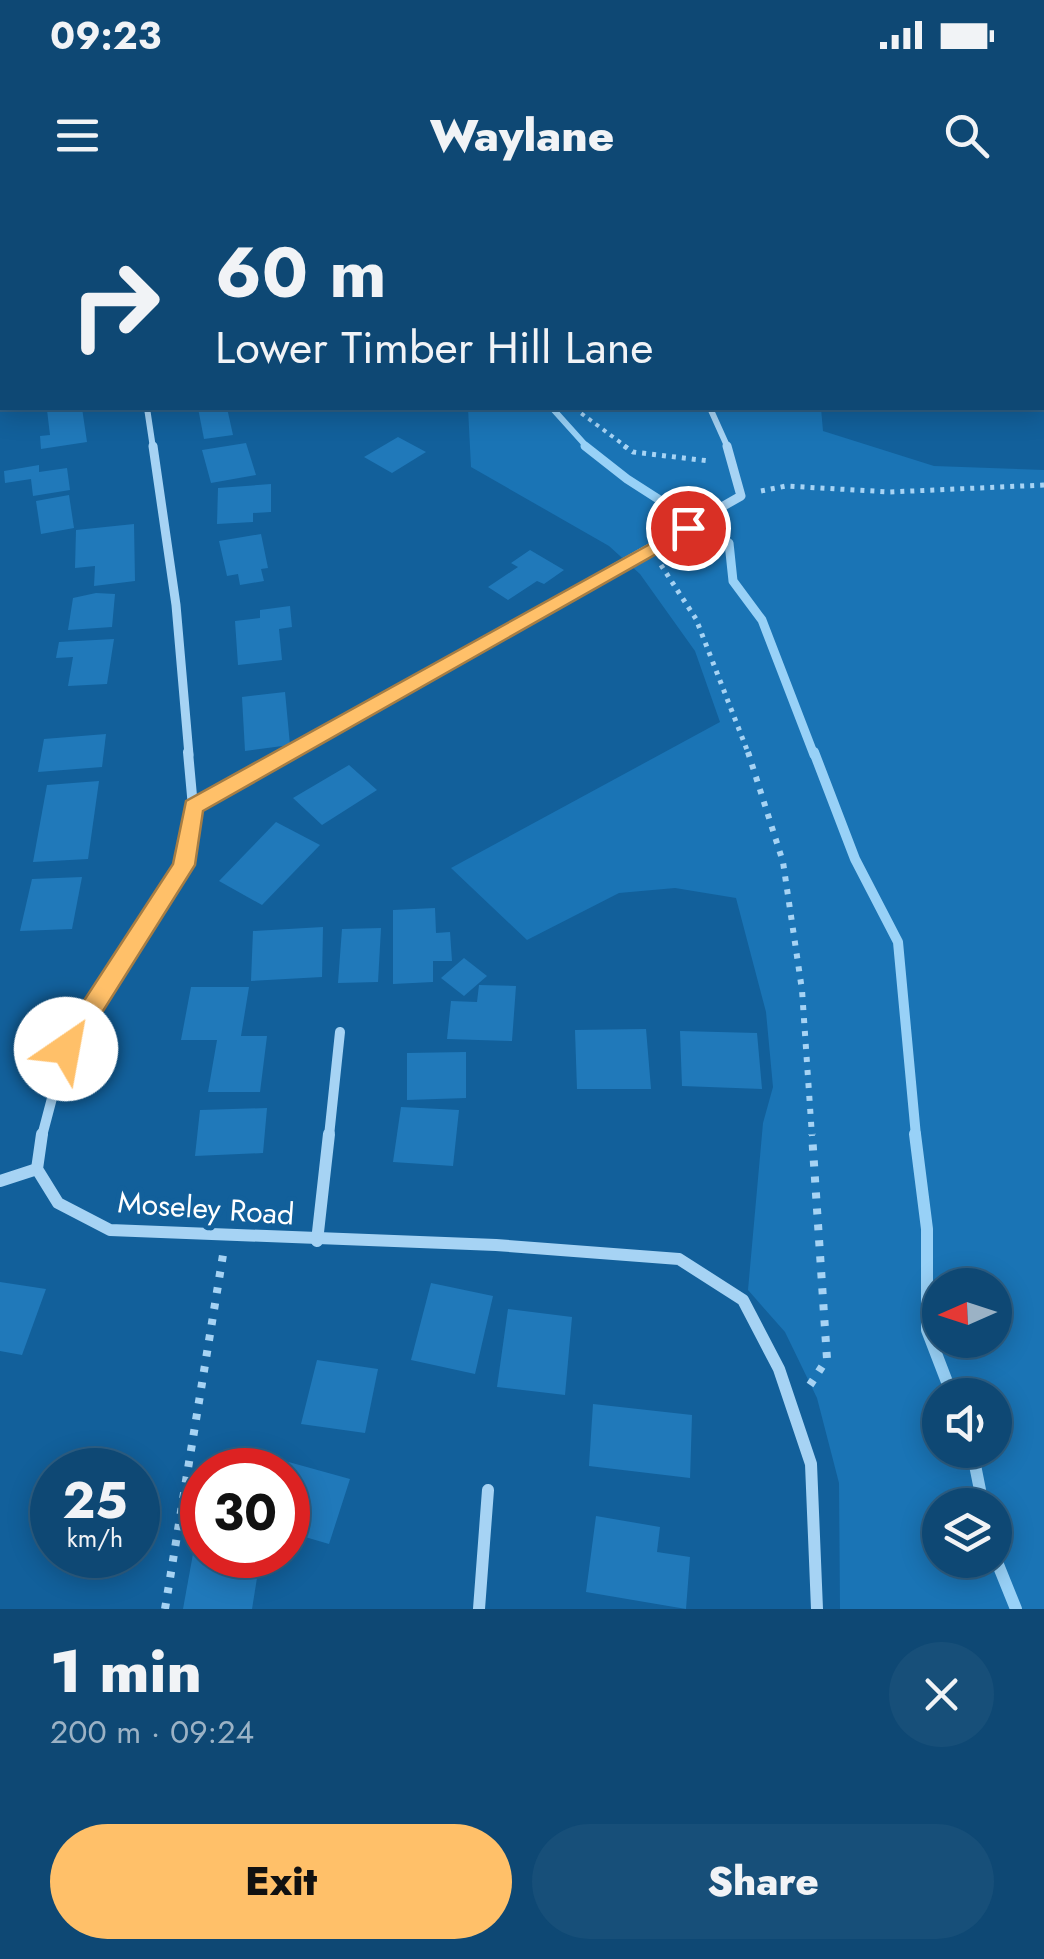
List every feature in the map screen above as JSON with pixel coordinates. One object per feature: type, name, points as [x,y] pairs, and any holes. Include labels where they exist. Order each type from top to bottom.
[{"type":"street","points":[[0,1182],[37,1170],[45,1112],[66,1049],[184,865],[193,806],[176,605],[147,410]]},
{"type":"street","points":[[193,806],[742,496],[735,464],[711,410]]},
{"type":"street","points":[[318,1242],[340,1032]]},
{"type":"street","name":"Moseley Road","points":[[37,1170],[58,1203],[110,1230],[318,1242],[496,1246],[680,1259],[743,1300],[779,1369],[811,1464],[817,1609]]},
{"type":"street","points":[[480,1609],[488,1490]]},
{"type":"path","points":[[577,410],[633,452],[735,464]]},
{"type":"path","points":[[742,496],[786,486],[890,492],[1044,485]]},
{"type":"path","points":[[648,552],[666,570],[696,619],[739,724],[783,862],[802,990],[826,1360],[793,1411]]},
{"type":"path","points":[[166,1609],[226,1237]]},
{"type":"shaded area","points":[[468,410],[821,410],[823,431],[934,466],[1044,470],[1044,1609],[840,1609],[839,1483],[817,1398],[785,1332],[748,1290],[763,1123],[773,1087],[766,1012],[736,898],[675,888],[619,893],[527,940],[451,868],[720,722],[695,651],[640,574],[609,546],[471,467]]},
{"type":"building","points":[[47,410],[82,410],[87,442],[41,449],[40,436],[50,435]]},
{"type":"building","points":[[198,410],[227,410],[233,435],[204,439]]},
{"type":"building","points":[[398,437],[426,452],[392,473],[364,457]]},
{"type":"building","points":[[246,443],[256,475],[211,483],[202,450]]},
{"type":"building","points":[[39,465],[39,472],[67,468],[70,490],[33,496],[31,479],[5,483],[4,471]]},
{"type":"building","points":[[271,484],[271,512],[253,513],[253,522],[217,524],[218,488]]},
{"type":"building","points":[[69,495],[74,528],[41,534],[36,501]]},
{"type":"building","points":[[134,524],[135,581],[94,586],[95,566],[75,568],[76,530]]},
{"type":"building","points":[[261,534],[268,568],[261,569],[264,581],[240,585],[238,574],[227,576],[219,541]]},
{"type":"building","points":[[530,550],[564,570],[544,584],[537,581],[508,600],[488,587],[518,567],[511,563]]},
{"type":"building","points":[[115,594],[112,627],[68,630],[73,598]]},
{"type":"building","points":[[290,606],[292,627],[279,629],[282,660],[238,665],[235,621],[260,618],[260,610]]},
{"type":"building","points":[[114,639],[107,684],[68,686],[73,657],[56,658],[59,642]]},
{"type":"building","points":[[285,692],[290,745],[245,751],[242,697]]},
{"type":"building","points":[[106,734],[102,767],[38,772],[44,739]]},
{"type":"building","points":[[349,765],[377,790],[322,825],[293,798]]},
{"type":"building","points":[[99,781],[88,859],[33,862],[47,785]]},
{"type":"building","points":[[276,822],[320,845],[262,905],[219,881]]},
{"type":"building","points":[[82,877],[72,929],[20,931],[32,879]]},
{"type":"building","points":[[435,908],[436,933],[450,932],[452,961],[433,961],[433,982],[393,984],[393,910]]},
{"type":"building","points":[[323,927],[322,977],[251,981],[253,931]]},
{"type":"building","points":[[381,928],[378,982],[338,983],[342,929]]},
{"type":"building","points":[[464,958],[487,976],[464,996],[441,978]]},
{"type":"building","points":[[479,985],[516,986],[512,1041],[447,1039],[451,1001],[477,1002]]},
{"type":"building","points":[[191,987],[249,987],[241,1036],[267,1036],[260,1092],[208,1092],[217,1040],[181,1040]]},
{"type":"building","points":[[646,1029],[651,1089],[577,1089],[575,1030]]},
{"type":"building","points":[[680,1031],[757,1033],[762,1089],[682,1086]]},
{"type":"building","points":[[466,1052],[466,1098],[407,1100],[407,1053]]},
{"type":"building","points":[[401,1107],[459,1110],[453,1166],[393,1162]]},
{"type":"building","points":[[267,1108],[263,1153],[195,1156],[200,1110]]},
{"type":"building","points":[[0,1282],[46,1289],[22,1355],[0,1351]]},
{"type":"building","points":[[431,1283],[493,1296],[475,1374],[411,1360]]},
{"type":"building","points":[[508,1309],[572,1317],[565,1395],[497,1387]]},
{"type":"building","points":[[317,1360],[378,1369],[365,1433],[301,1424]]},
{"type":"building","points":[[593,1404],[692,1415],[690,1478],[589,1466]]},
{"type":"building","points":[[310,1468],[350,1479],[329,1544],[310,1538]]},
{"type":"building","points":[[596,1516],[660,1527],[657,1552],[690,1557],[686,1609],[586,1592]]},
{"type":"building","points":[[189,1578],[257,1578],[252,1609],[183,1609]]},
{"type":"waterway","points":[[554,410],[588,448]]},
{"type":"waterway","points":[[585,446],[680,513]]},
{"type":"waterway","points":[[713,533],[729,543],[733,581],[762,620],[814,755]]},
{"type":"waterway","points":[[814,752],[855,859],[898,942],[916,1136]]},
{"type":"waterway","points":[[915,1134],[927,1229],[927,1330],[945,1378]]},
{"type":"waterway","points":[[976,1468],[980,1488]]},
{"type":"waterway","points":[[1003,1578],[1016,1609]]},
{"type":"route","points":[[66,1049],[184,865],[193,806],[688,528]]}]
